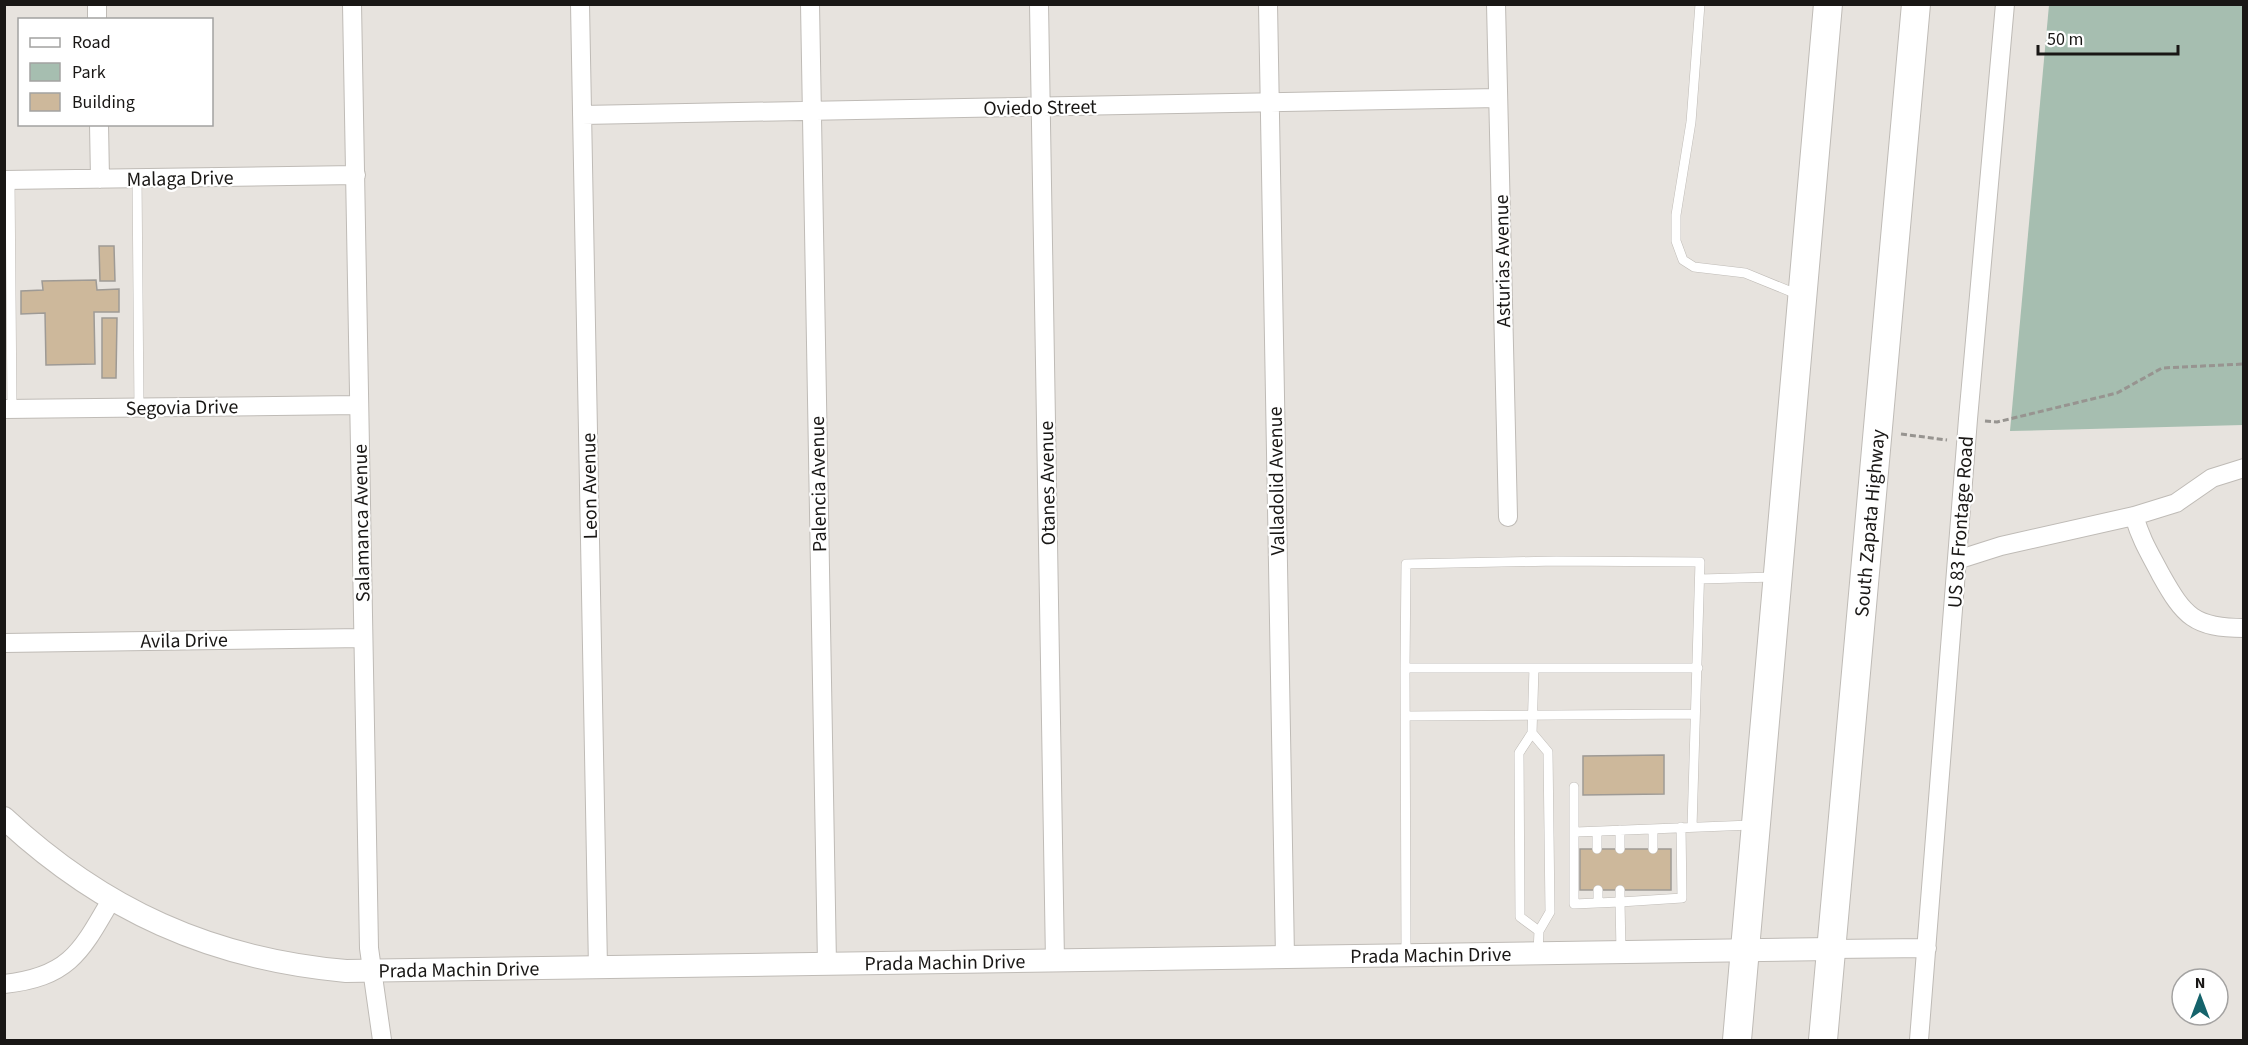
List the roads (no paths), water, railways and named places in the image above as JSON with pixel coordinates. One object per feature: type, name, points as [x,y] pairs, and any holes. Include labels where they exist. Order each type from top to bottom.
[{"type":"main road","points":[[1737,1041],[1780,577],[1828,4]]},
{"type":"main road","name":"South Zapata Highway","points":[[1823,1041],[1916,4]]},
{"type":"street","name":"Salamanca Avenue","points":[[352,4],[371,971],[382,1041]]},
{"type":"street","name":"Leon Avenue","points":[[580,4],[598,968]]},
{"type":"street","name":"Palencia Avenue","points":[[810,4],[827,964]]},
{"type":"street","name":"Otanes Avenue","points":[[1039,4],[1055,961]]},
{"type":"street","name":"Valladolid Avenue","points":[[1268,4],[1285,957]]},
{"type":"street","name":"Asturias Avenue","points":[[1496,4],[1508,517]]},
{"type":"street","name":"US 83 Frontage Road","points":[[1919,1041],[1966,441],[2005,4]]},
{"type":"street","name":"Oviedo Street","points":[[582,115],[1498,98]]},
{"type":"street","points":[[99,126],[100,179]]},
{"type":"street","name":"Malaga Drive","points":[[7,180],[356,175]]},
{"type":"street","name":"Segovia Drive","points":[[8,409],[359,405]]},
{"type":"street","points":[[1957,560],[2001,546],[2134,516],[2176,503],[2212,478],[2244,468]]},
{"type":"street","points":[[2134,516],[2144,548],[2179,607],[2204,623],[2219,628],[2244,628]]},
{"type":"street","name":"Avila Drive","points":[[4,643],[363,638]]},
{"type":"street","name":"Prada Machin Drive","points":[[4,818],[51,859],[111,900],[182,935],[255,957],[314,968],[371,971],[1927,948]]},
{"type":"street","points":[[4,984],[27,982],[57,970],[73,959],[111,900]]},
{"type":"lane","points":[[1700,4],[1691,122],[1676,215],[1676,241],[1683,260],[1694,267],[1745,273],[1804,297]]},
{"type":"lane","points":[[137,178],[139,408]]},
{"type":"lane","points":[[7,180],[8,409]]},
{"type":"lane","points":[[1406,956],[1406,564],[1556,561],[1700,562],[1698,668],[1682,898],[1654,895],[1620,902],[1574,904],[1576,832],[1574,787]]},
{"type":"lane","points":[[1700,579],[1780,577]]},
{"type":"lane","points":[[1405,668],[1698,668]]},
{"type":"lane","points":[[1534,668],[1532,733],[1519,753],[1520,917],[1539,931]]},
{"type":"lane","points":[[1406,716],[1695,714]]},
{"type":"lane","points":[[1532,733],[1548,752],[1550,912],[1539,931],[1538,954]]},
{"type":"lane","points":[[1576,832],[1757,825]]},
{"type":"lane","points":[[1653,829],[1653,849]]},
{"type":"lane","points":[[1620,830],[1620,849]]},
{"type":"lane","points":[[1597,832],[1597,849]]},
{"type":"lane","points":[[1598,890],[1598,903]]},
{"type":"lane","points":[[1620,890],[1621,951]]}]
